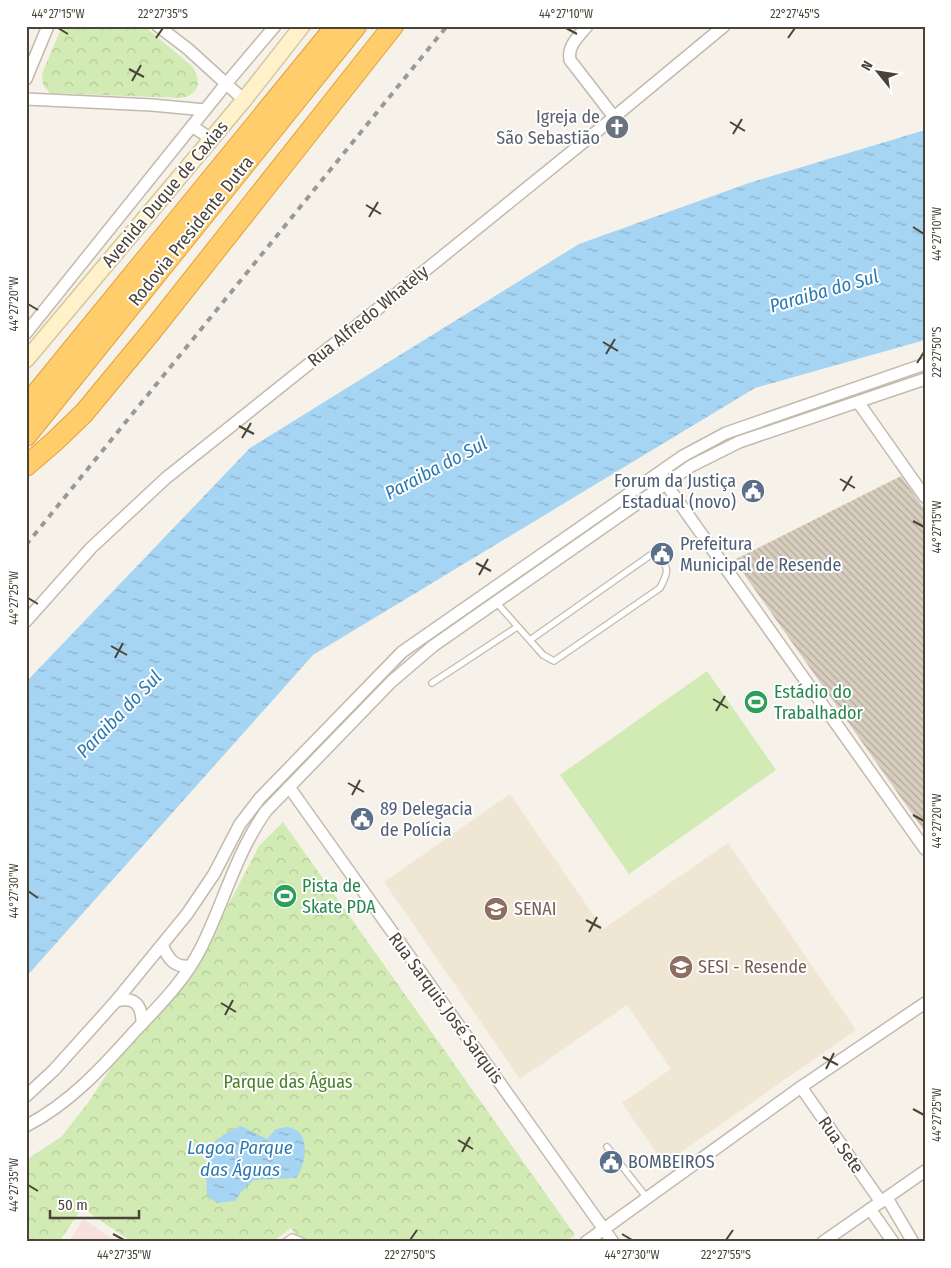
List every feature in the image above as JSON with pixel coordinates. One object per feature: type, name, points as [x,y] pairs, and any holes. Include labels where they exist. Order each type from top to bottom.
[{"type":"highway","name":"Rodovia Presidente Dutra","points":[[26,406],[336,26]]},
{"type":"highway","name":"Rodovia Presidente Dutra","points":[[26,436],[356,26]]},
{"type":"highway","points":[[355,73],[368,26]]},
{"type":"highway","points":[[26,466],[84,413],[145,340],[393,26]]},
{"type":"street","points":[[26,79],[48,26]]},
{"type":"street","points":[[158,26],[188,49],[225,85],[244,100]]},
{"type":"street","name":"Avenida Duque de Caxias","points":[[26,333],[225,85],[275,26]]},
{"type":"street","name":"Avenida Duque de Caxias","points":[[26,360],[244,100],[302,26]]},
{"type":"street","points":[[588,26],[570,48],[568,54],[572,64],[614,117]]},
{"type":"street","name":"Rua Alfredo Whately","points":[[26,621],[91,548],[166,478],[361,323],[724,26]]},
{"type":"street","points":[[26,99],[152,105],[205,110]]},
{"type":"street","points":[[192,126],[211,139]]},
{"type":"street","points":[[26,1096],[54,1070],[116,1001],[162,945],[202,894],[240,824],[260,798],[395,658],[683,456],[726,433],[925,364]]},
{"type":"street","points":[[26,1126],[47,1115],[83,1086],[100,1071],[142,1024],[190,966],[214,920],[234,868],[252,831],[266,811],[391,682],[433,646],[691,466],[740,442],[925,379]]},
{"type":"street","points":[[858,402],[925,496]]},
{"type":"street","points":[[661,472],[666,484],[925,849]]},
{"type":"street","name":"Rua Sarquis José Sarquis","points":[[289,787],[613,1242]]},
{"type":"street","points":[[162,945],[168,958],[177,966],[190,966]]},
{"type":"street","points":[[116,1001],[130,1000],[136,1003],[142,1014],[142,1024]]},
{"type":"street","points":[[586,1242],[801,1087],[925,1003]]},
{"type":"street","name":"Rua Sete","points":[[801,1087],[913,1242]]},
{"type":"street","points":[[823,1242],[925,1170]]},
{"type":"street","points":[[870,1209],[893,1242]]},
{"type":"lane","points":[[496,602],[543,655],[554,661],[660,588],[667,575],[666,564],[658,555],[652,554],[530,640]]},
{"type":"lane","points":[[432,683],[517,627]]},
{"type":"lane","points":[[607,1147],[647,1198]]},
{"type":"lane","points":[[285,1242],[292,1237],[304,1242]]},
{"type":"shaded area","name":"SESI - Resende","points":[[510,794],[603,929],[728,843],[856,1030],[664,1164],[622,1103],[671,1069],[627,1005],[520,1079],[384,882]]},
{"type":"shaded area","points":[[83,1219],[118,1242],[69,1242]]},
{"type":"green space","points":[[62,26],[144,26],[192,66],[198,82],[195,91],[180,98],[50,93],[43,85],[42,74]]},
{"type":"green space","points":[[707,671],[776,770],[629,874],[560,775]]},
{"type":"green space","name":"Parque das Águas","points":[[283,822],[575,1235],[565,1242],[301,1242],[291,1228],[272,1242],[132,1242],[82,1208],[59,1242],[26,1242],[26,1160],[61,1137],[88,1103],[125,1046],[204,951],[259,846]]},
{"type":"water","name":"Paraiba do Sul","points":[[925,130],[925,340],[755,388],[313,655],[26,977],[26,682],[250,448],[579,244],[749,183]]},
{"type":"water","name":"Lagoa Parque das Águas","points":[[241,1126],[267,1139],[276,1129],[288,1127],[296,1130],[301,1134],[305,1149],[300,1172],[296,1178],[254,1180],[241,1192],[235,1201],[217,1203],[207,1195],[207,1161],[209,1153],[213,1145],[220,1138]]},
{"type":"building","points":[[901,476],[925,510],[925,832],[734,560]]},
{"type":"railway","points":[[26,545],[447,26]]},
{"type":"place","name":"Igreja de São Sebastião","points":[[617,127]]},
{"type":"place","name":"Forum da Justiça Estadual (novo)","points":[[753,491]]},
{"type":"place","name":"Prefeitura Municipal de Resende","points":[[662,554]]},
{"type":"place","name":"Estádio do Trabalhador","points":[[756,702]]},
{"type":"place","name":"89 Delegacia de Polícia","points":[[362,819]]},
{"type":"place","name":"Pista de Skate PDA","points":[[285,896]]},
{"type":"place","name":"SENAI","points":[[496,909]]},
{"type":"place","name":"SESI - Resende","points":[[681,967]]},
{"type":"place","name":"BOMBEIROS","points":[[611,1162]]}]
